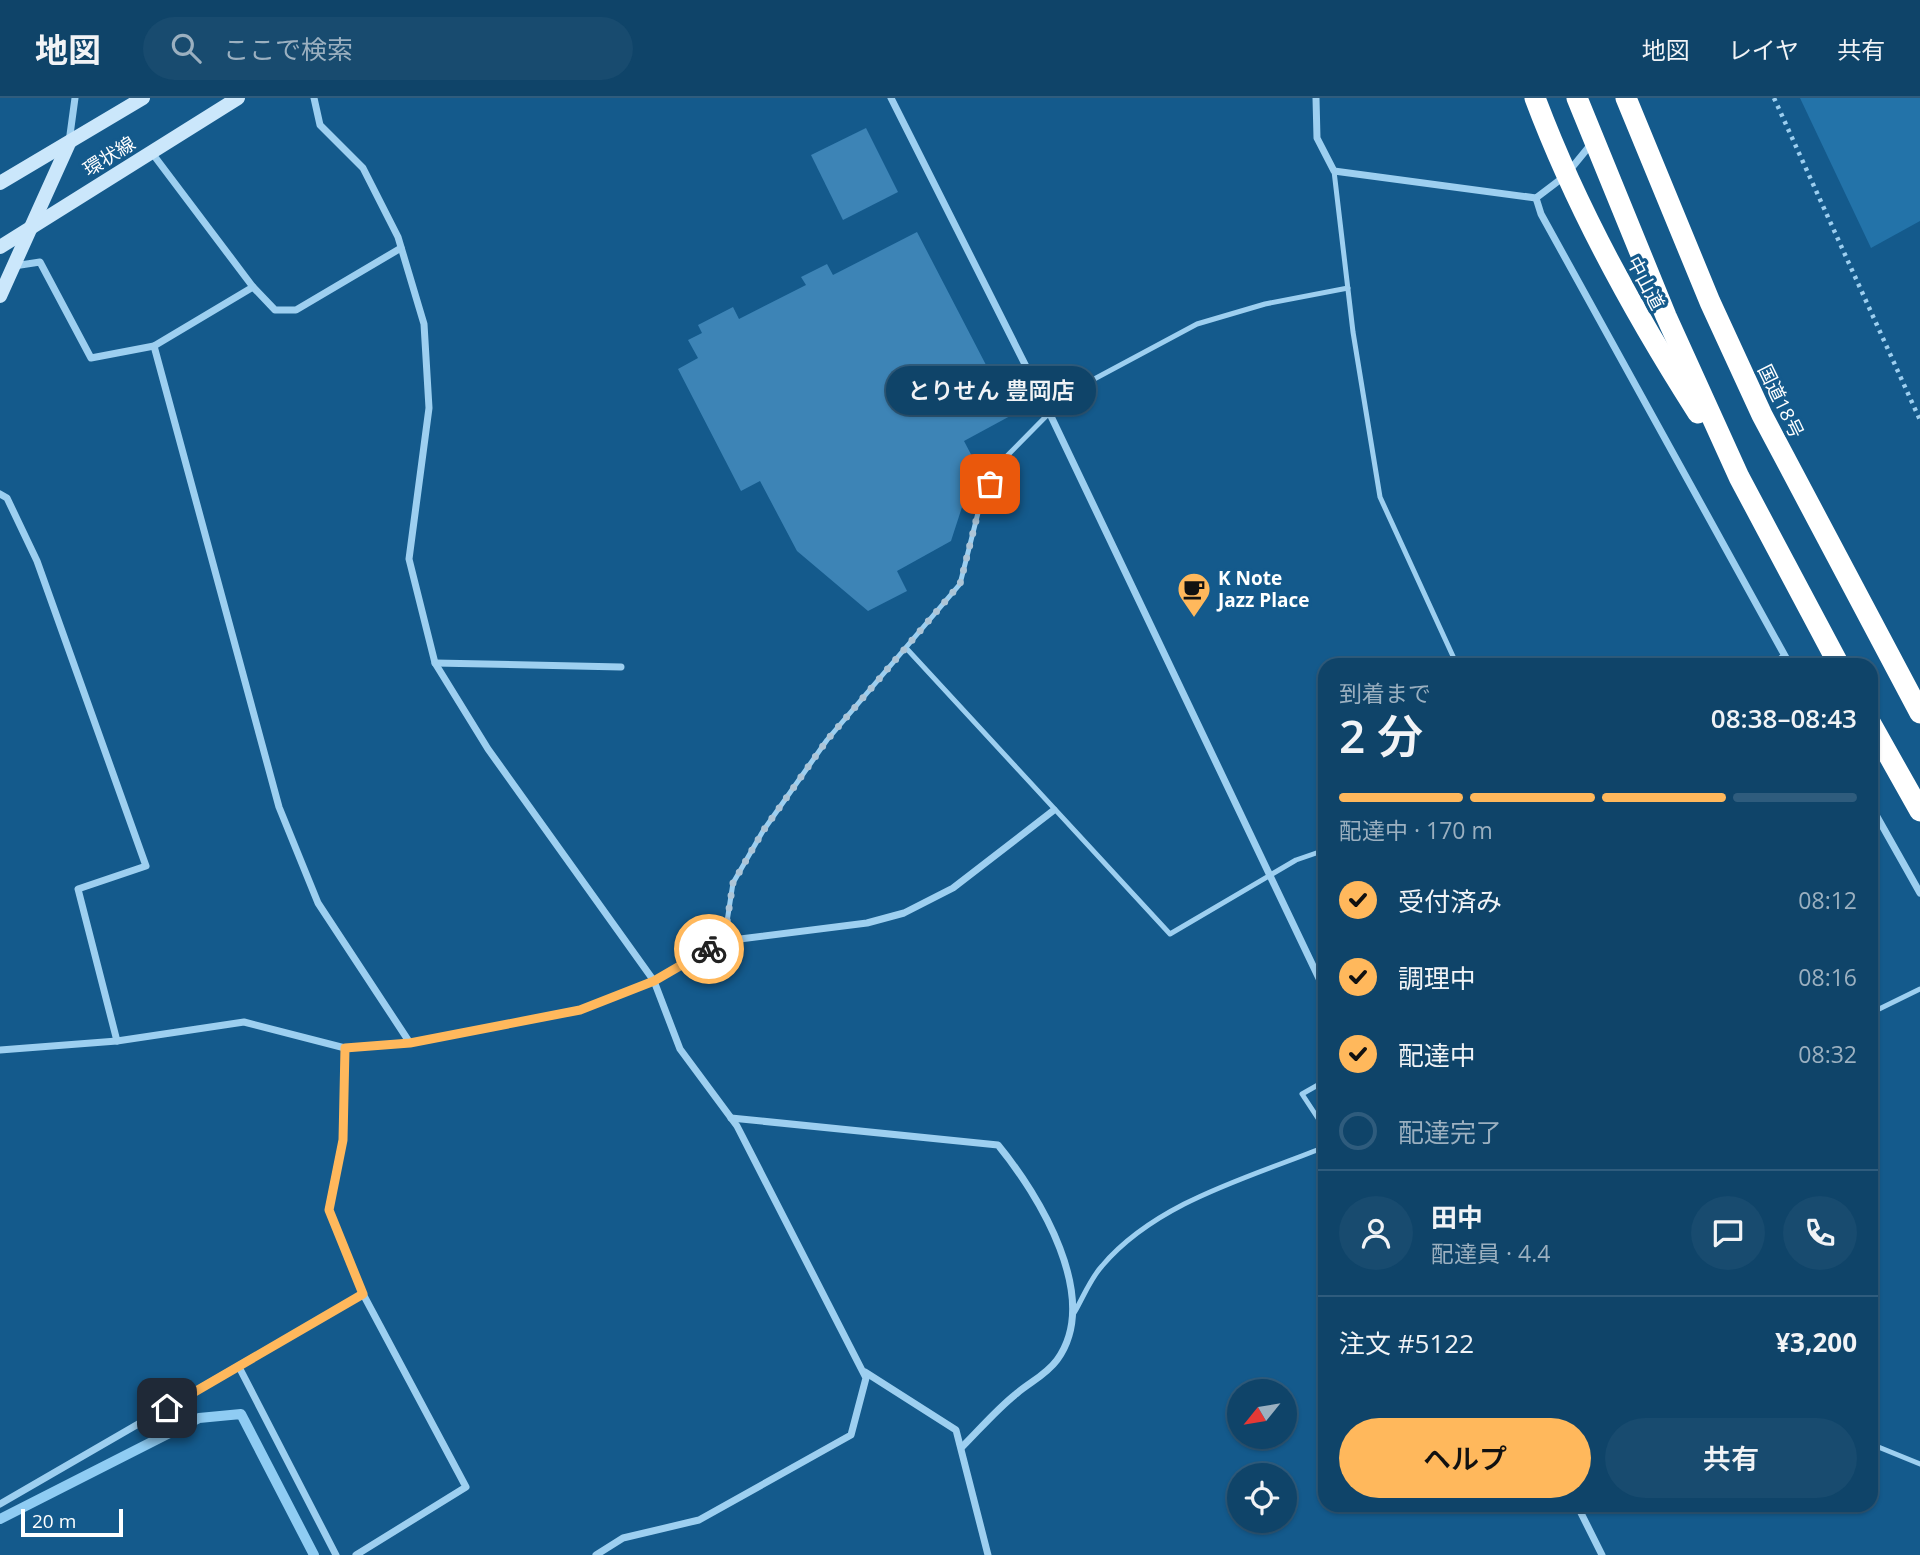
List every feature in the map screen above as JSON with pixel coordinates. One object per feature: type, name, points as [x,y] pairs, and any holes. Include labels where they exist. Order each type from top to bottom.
[{"type":"highway","name":"中山道","points":[[1535,98],[1565,176],[1647,334],[1739,477]]},
{"type":"highway","points":[[1577,98],[1666,316],[1739,477],[1835,658]]},
{"type":"highway","name":"国道18号","points":[[1626,98],[1710,302],[1762,415],[1920,713]]},
{"type":"highway","points":[[1878,736],[1920,811]]},
{"type":"street","points":[[0,296],[69,143],[75,98]]},
{"type":"street","name":"環状線","points":[[0,183],[143,98]]},
{"type":"street","name":"環状線","points":[[0,247],[239,98]]},
{"type":"street","points":[[314,98],[320,125],[362,168],[401,248],[424,324],[429,408],[409,559],[435,663],[488,749],[654,981],[680,1049],[731,1118],[866,1378],[851,1435],[699,1520],[623,1538],[596,1555]]},
{"type":"street","points":[[891,98],[1049,412],[1268,877],[1318,977]]},
{"type":"street","points":[[1316,98],[1317,138],[1334,171],[1536,198],[1565,176],[1593,141]]},
{"type":"street","points":[[152,152],[253,288],[275,310],[296,310],[401,248]]},
{"type":"street","points":[[1536,198],[1548,226],[1786,658]]},
{"type":"street","points":[[12,267],[40,262],[91,358],[154,346],[253,288]]},
{"type":"street","points":[[154,346],[279,807],[318,903],[410,1043]]},
{"type":"street","points":[[0,494],[6,498],[37,561],[146,866],[78,889],[117,1041]]},
{"type":"street","points":[[435,663],[621,667]]},
{"type":"street","points":[[0,1050],[117,1041],[244,1022],[345,1048],[410,1043],[580,1010],[654,981],[724,941],[867,923],[904,913],[953,887],[1054,810]]},
{"type":"street","points":[[1878,818],[1920,893]]},
{"type":"street","points":[[345,1048],[343,1140],[329,1210],[363,1294],[466,1487],[356,1555]]},
{"type":"street","points":[[731,1118],[998,1146],[1026,1178],[1048,1222],[1069,1277],[1074,1313],[1071,1336],[1057,1360],[1035,1382],[1017,1393],[962,1447]]},
{"type":"street","points":[[0,1504],[363,1294]]},
{"type":"street","points":[[239,1367],[336,1555]]},
{"type":"street","points":[[862,1371],[956,1430],[988,1555]]},
{"type":"street","points":[[1580,1512],[1602,1555]]},
{"type":"lane","points":[[1334,171],[1348,288],[1380,497],[1454,658]]},
{"type":"lane","points":[[724,941],[733,883],[763,831],[827,740],[960,584],[980,505],[1001,462],[1070,392],[1197,324],[1265,304],[1348,288]]},
{"type":"lane","points":[[907,649],[1170,934],[1296,860],[1318,852]]},
{"type":"lane","points":[[1780,658],[1784,655]]},
{"type":"lane","points":[[1878,1010],[1920,989]]},
{"type":"lane","points":[[1318,1085],[1302,1094],[1318,1118]]},
{"type":"lane","points":[[1074,1313],[1101,1266],[1151,1223],[1209,1194],[1318,1150]]},
{"type":"lane","points":[[1878,1447],[1920,1464]]},
{"type":"path","points":[[1774,98],[1920,420]]},
{"type":"shaded area","points":[[1800,98],[1920,98],[1920,221],[1871,248]]},
{"type":"building","points":[[866,128],[898,192],[843,220],[811,155]]},
{"type":"building","points":[[917,232],[1012,415],[964,441],[976,464],[951,541],[897,571],[907,591],[868,611],[797,551],[760,481],[741,491],[678,369],[698,358],[688,340],[702,333],[698,325],[733,307],[739,319],[806,285],[801,277],[827,264],[833,275]]},
{"type":"waterway","points":[[0,1519],[199,1418],[241,1414],[314,1555]]},
{"type":"way so far","points":[[709,949],[724,941],[733,883],[763,831],[827,740],[960,584],[980,505],[990,484]]},
{"type":"place","name":"とりせん 豊岡店","points":[[990,484]]},
{"type":"place","name":"K Note Jazz Place","points":[[1194,619]]},
{"type":"route","points":[[167,1408],[363,1294],[329,1210],[343,1140],[345,1048],[410,1043],[580,1010],[654,981],[709,949]]}]
